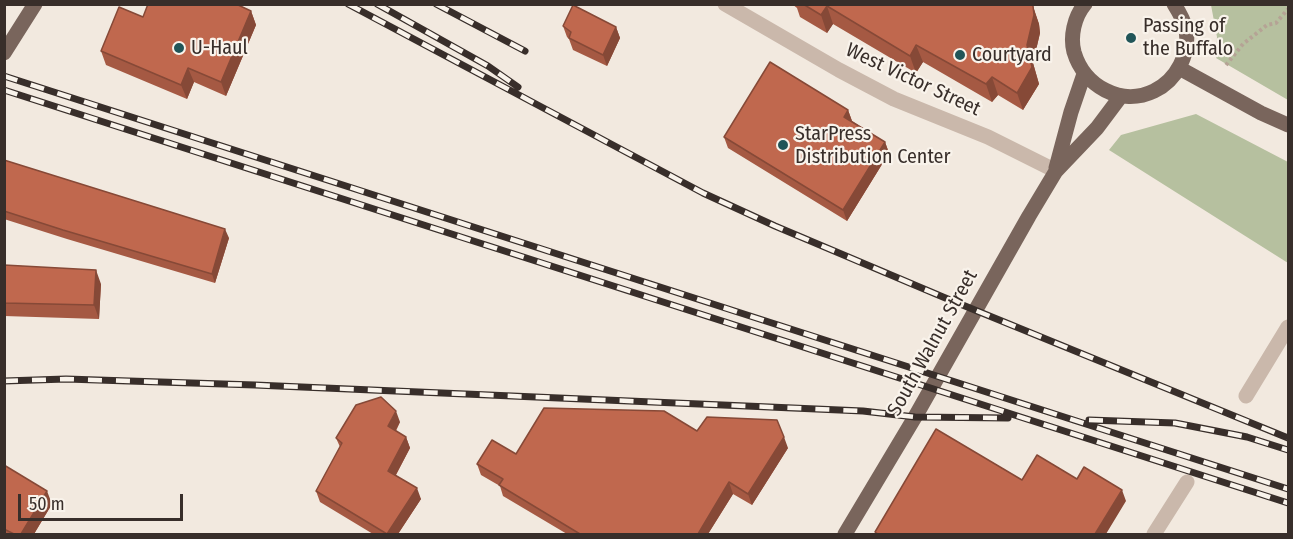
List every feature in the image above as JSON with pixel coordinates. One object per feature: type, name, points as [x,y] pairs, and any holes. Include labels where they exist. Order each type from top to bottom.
[{"type":"main road","points":[[4,53],[35,4]]},
{"type":"main road","points":[[1081,6],[1073,35],[1073,49],[1084,74],[1094,85],[1107,92],[1121,96],[1138,96],[1154,91],[1169,82],[1179,68],[1186,50],[1186,30],[1174,4]]},
{"type":"main road","points":[[1179,68],[1261,113],[1288,125]]},
{"type":"main road","name":"South Walnut Street","points":[[1056,171],[1071,112],[1084,74]]},
{"type":"main road","name":"South Walnut Street","points":[[845,534],[1056,171],[1097,128],[1121,96]]},
{"type":"street","name":"West Victor Street","points":[[725,4],[894,99],[988,137],[1056,171]]},
{"type":"street","points":[[1186,4],[1186,30]]},
{"type":"street","points":[[1246,396],[1288,327]]},
{"type":"street","points":[[1154,534],[1187,482]]},
{"type":"path","points":[[1226,65],[1243,44],[1276,23],[1288,9]]},
{"type":"green space","points":[[1211,5],[1288,5],[1288,100],[1216,58],[1217,37]]},
{"type":"green space","points":[[1196,114],[1288,162],[1288,263],[1109,150],[1121,135]]},
{"type":"building","name":"U-Haul","points":[[148,4],[236,4],[251,11],[221,82],[188,68],[181,85],[101,51],[119,7],[143,17]]},
{"type":"building","name":"Courtyard","points":[[803,4],[1032,4],[1034,15],[1027,45],[1032,67],[1017,93],[992,77],[986,84],[916,45],[910,56],[827,6],[821,15]]},
{"type":"building","points":[[573,5],[616,27],[603,55],[569,38],[571,32],[563,26]]},
{"type":"building","name":"StarPress Distribution Center","points":[[770,62],[848,110],[844,117],[885,142],[843,210],[724,137]]},
{"type":"building","points":[[4,160],[225,229],[212,274],[4,211]]},
{"type":"building","points":[[4,265],[96,270],[94,305],[4,303]]},
{"type":"building","points":[[381,397],[396,411],[388,426],[406,437],[388,471],[417,488],[387,534],[316,491],[342,443],[336,438],[356,405]]},
{"type":"building","points":[[544,408],[664,411],[697,431],[707,417],[777,420],[784,437],[748,494],[729,482],[698,534],[580,534],[499,485],[503,479],[477,464],[492,440],[516,454]]},
{"type":"building","points":[[936,429],[1022,480],[1037,455],[1077,479],[1084,467],[1122,490],[1095,534],[878,534],[875,532]]},
{"type":"building","points":[[4,465],[47,491],[21,534],[14,534],[4,529]]},
{"type":"railway","points":[[348,4],[703,193],[943,297],[1288,438]]},
{"type":"railway","points":[[377,4],[488,66],[518,87]]},
{"type":"railway","points":[[436,4],[525,51]]},
{"type":"railway","points":[[4,76],[1288,489]]},
{"type":"railway","points":[[4,90],[1288,503]]},
{"type":"railway","points":[[4,381],[66,379],[255,385],[863,411],[915,417],[1008,418]]},
{"type":"railway","points":[[1089,420],[1175,423],[1247,437],[1288,450]]},
{"type":"place","name":"Passing of the Buffalo","points":[[1131,38]]},
{"type":"place","name":"U-Haul","points":[[179,48]]},
{"type":"place","name":"Courtyard","points":[[960,55]]},
{"type":"place","name":"StarPress Distribution Center","points":[[783,145]]}]
